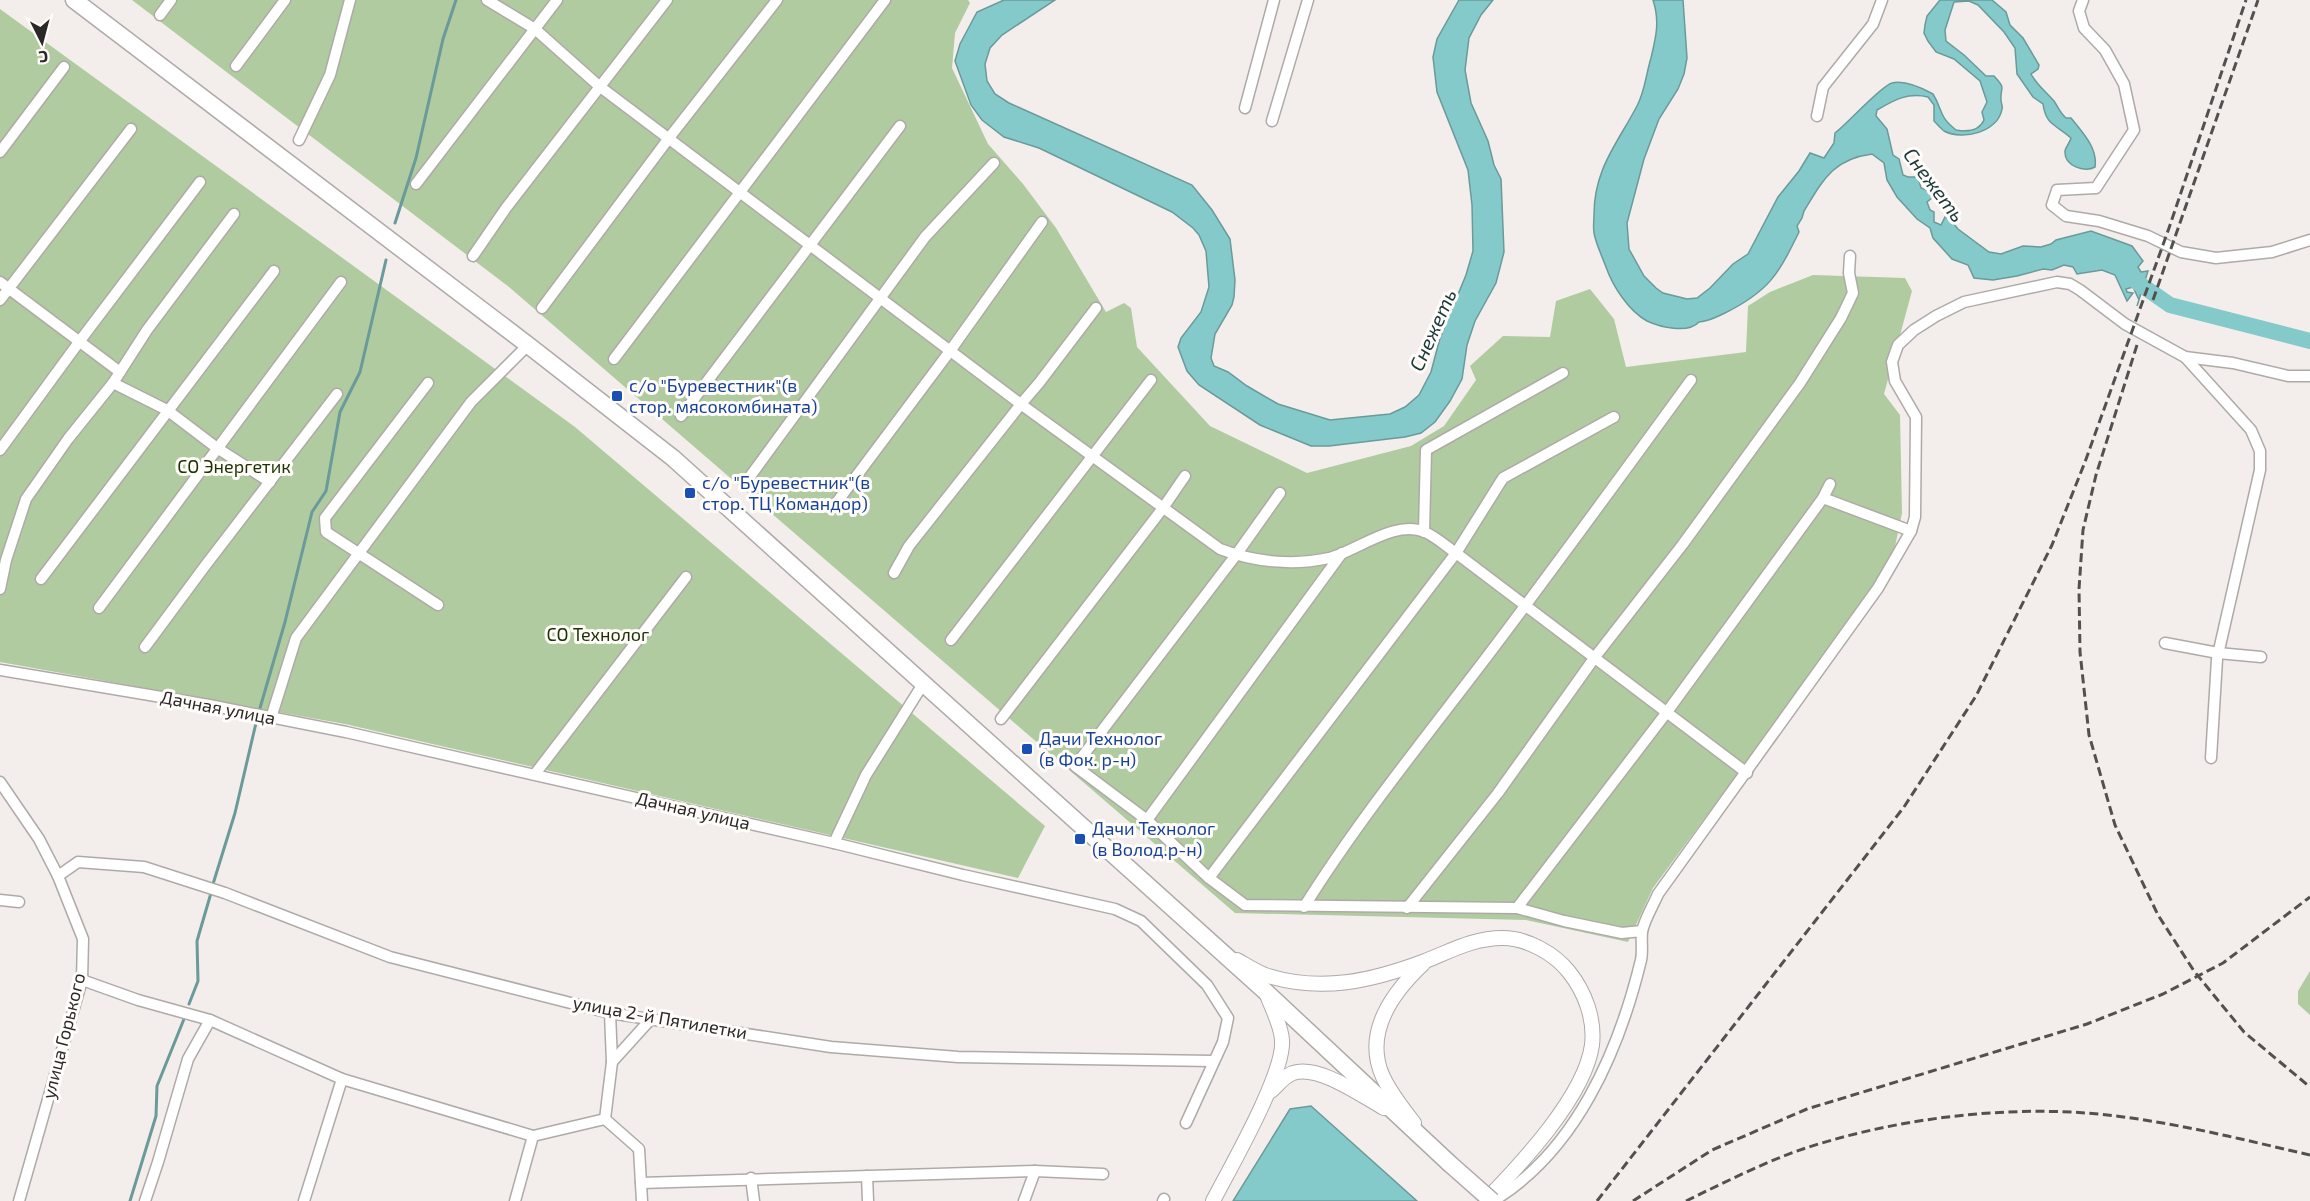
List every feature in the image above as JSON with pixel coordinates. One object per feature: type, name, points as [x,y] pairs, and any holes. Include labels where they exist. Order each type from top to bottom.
[{"type":"main road","points":[[74,0],[673,458],[1266,992],[1449,1163],[1493,1201]]},
{"type":"street","points":[[160,15],[171,0]]},
{"type":"street","points":[[236,66],[285,0]]},
{"type":"street","points":[[299,140],[330,75],[350,0]]},
{"type":"street","points":[[487,0],[535,29],[599,86],[1021,404],[1220,549],[1245,559],[1286,562],[1330,558],[1373,538],[1405,530],[1424,532],[1526,605],[1747,773]]},
{"type":"street","points":[[416,184],[556,0]]},
{"type":"street","points":[[473,256],[506,208],[667,0]]},
{"type":"street","points":[[542,308],[669,138],[777,0]]},
{"type":"street","points":[[614,359],[885,0]]},
{"type":"street","points":[[1245,108],[1274,0]]},
{"type":"street","points":[[1272,121],[1308,0]]},
{"type":"street","points":[[1817,116],[1823,87],[1873,24],[1882,0]]},
{"type":"street","points":[[2083,0],[2079,11],[2084,28],[2105,50],[2124,84],[2134,130],[2096,188],[2057,190],[2052,205],[2066,216],[2099,221],[2148,236],[2181,252],[2216,258],[2272,252],[2310,240]]},
{"type":"street","points":[[0,152],[64,67]]},
{"type":"street","points":[[681,416],[900,126]]},
{"type":"street","points":[[0,300],[4,285],[131,129]]},
{"type":"street","points":[[746,482],[925,237],[994,163]]},
{"type":"street","points":[[0,450],[200,182]]},
{"type":"street","points":[[0,589],[6,560],[26,499],[113,383],[147,330],[234,214]]},
{"type":"street","points":[[837,502],[950,351],[1042,222]]},
{"type":"street","points":[[1407,908],[1498,793],[1595,657],[1683,544],[1806,374],[1841,318],[1853,293],[1849,273],[1850,255]]},
{"type":"street","points":[[41,579],[274,271]]},
{"type":"street","points":[[99,608],[341,282]]},
{"type":"street","points":[[1493,1201],[1515,1188],[1533,1172],[1574,1121],[1594,1089],[1610,1057],[1627,1006],[1642,957],[1642,931],[1658,894],[1878,588],[1911,531],[1915,517],[1916,417],[1895,381],[1892,362],[1898,345],[1914,330],[1936,316],[1964,302],[1996,293],[2057,282],[2070,284],[2125,324],[2186,357],[2251,430],[2260,451],[2260,470],[2218,653],[2211,758]]},
{"type":"street","points":[[4,285],[120,372]]},
{"type":"street","points":[[894,573],[909,546],[1040,383],[1096,308]]},
{"type":"street","points":[[271,718],[296,638],[471,402],[528,345]]},
{"type":"street","points":[[2186,357],[2233,363],[2288,376],[2310,376]]},
{"type":"street","points":[[1424,532],[1426,450],[1563,373]]},
{"type":"street","points":[[951,640],[1151,380]]},
{"type":"street","points":[[1304,907],[1328,868],[1380,797],[1526,605],[1691,380]]},
{"type":"street","points":[[113,383],[167,410],[217,448],[270,482]]},
{"type":"street","points":[[428,383],[325,518],[326,532],[438,605]]},
{"type":"street","points":[[146,647],[337,394]]},
{"type":"street","points":[[1209,878],[1456,553],[1503,478],[1614,417]]},
{"type":"street","points":[[1001,719],[1185,476]]},
{"type":"street","points":[[1517,908],[1667,712],[1823,498],[1830,484]]},
{"type":"street","points":[[1280,493],[1236,555],[1075,766],[1148,819],[1209,878],[1245,905],[1517,908],[1622,933],[1642,931]]},
{"type":"street","points":[[1823,498],[1911,531]]},
{"type":"street","points":[[1148,819],[1343,552]]},
{"type":"street","points":[[535,774],[686,577]]},
{"type":"street","points":[[2165,643],[2218,653],[2261,657]]},
{"type":"street","name":"Дачная улица","points":[[0,670],[209,705],[346,732],[1115,909],[1141,921],[1208,985],[1228,1018],[1223,1042],[1186,1123]]},
{"type":"street","points":[[834,843],[866,775],[923,684]]},
{"type":"street","name":"улица Горького","points":[[0,782],[39,839],[58,876],[83,939],[82,980],[19,1201]]},
{"type":"street","name":"улица 2-й Пятилетки","points":[[58,876],[78,862],[144,867],[225,893],[390,957],[610,1013],[831,1047],[958,1058],[1214,1060]]},
{"type":"street","points":[[0,900],[19,902]]},
{"type":"street","points":[[1203,936],[1236,960],[1263,974],[1323,985],[1370,979],[1426,960],[1463,944],[1485,939],[1506,938],[1526,942],[1545,951],[1564,965],[1576,980],[1590,1014],[1592,1045],[1583,1073],[1560,1113],[1485,1201]]},
{"type":"street","points":[[1426,960],[1390,999],[1382,1016],[1377,1059],[1383,1077],[1396,1099],[1432,1147]]},
{"type":"street","points":[[82,980],[138,1000],[210,1020],[342,1079],[533,1136],[605,1119]]},
{"type":"street","points":[[1213,1201],[1266,1097],[1276,1071],[1282,1041],[1266,992]]},
{"type":"street","points":[[605,1119],[612,1062],[610,1013]]},
{"type":"street","points":[[612,1062],[651,1019]]},
{"type":"street","points":[[145,1201],[188,1059],[210,1020]]},
{"type":"street","points":[[1266,1097],[1283,1079],[1294,1073],[1307,1071],[1323,1075],[1342,1084],[1396,1114]]},
{"type":"street","points":[[304,1201],[342,1079]]},
{"type":"street","points":[[605,1119],[639,1149],[642,1201]]},
{"type":"street","points":[[515,1201],[533,1136]]},
{"type":"street","points":[[641,1183],[1035,1171],[1103,1174]]},
{"type":"street","points":[[1024,1201],[1035,1171]]},
{"type":"street","points":[[867,1176],[868,1201]]},
{"type":"street","points":[[751,1178],[754,1201]]},
{"type":"green space","points":[[132,0],[968,0],[970,3],[955,33],[952,68],[988,144],[1023,184],[1056,228],[1106,312],[1124,303],[1131,308],[1137,347],[1210,426],[1307,473],[1411,446],[1444,426],[1476,380],[1470,366],[1503,336],[1550,337],[1556,301],[1590,289],[1614,319],[1626,367],[1746,352],[1748,306],[1770,292],[1813,275],[1905,278],[1912,291],[1884,394],[1900,415],[1902,513],[1891,566],[1653,888],[1628,942],[1526,920],[1235,913],[509,287]]},
{"type":"green space","name":"СО Энергетик","points":[[0,9],[575,427],[1045,826],[1018,878],[345,724],[0,662]]},
{"type":"green space","points":[[2310,971],[2310,1015],[2298,1004],[2298,991]]},
{"type":"water","points":[[1004,0],[1055,0],[1002,35],[990,48],[985,64],[987,81],[995,94],[1009,103],[1192,185],[1212,210],[1230,239],[1235,280],[1232,305],[1215,334],[1211,358],[1214,366],[1228,372],[1278,404],[1330,420],[1390,414],[1405,407],[1419,395],[1431,372],[1440,338],[1466,275],[1473,251],[1472,205],[1468,170],[1437,92],[1433,57],[1437,39],[1459,0],[1493,0],[1481,15],[1469,38],[1465,70],[1471,103],[1488,141],[1494,165],[1501,179],[1504,252],[1496,283],[1475,321],[1467,345],[1462,379],[1435,422],[1421,433],[1405,437],[1311,446],[1260,425],[1199,385],[1187,371],[1178,347],[1181,338],[1201,312],[1209,287],[1206,251],[1199,235],[1172,212],[1039,148],[1004,137],[982,120],[971,105],[955,61],[960,44],[977,12]]},
{"type":"water","points":[[1653,0],[1683,0],[1687,58],[1678,89],[1659,119],[1644,159],[1627,223],[1629,249],[1644,276],[1663,293],[1687,299],[1697,298],[1733,264],[1748,254],[1778,197],[1810,153],[1824,158],[1834,143],[1835,133],[1887,85],[1897,82],[1908,84],[1933,94],[1943,117],[1956,130],[1968,131],[1982,124],[1984,120],[1982,112],[1987,102],[1980,81],[1954,59],[1936,52],[1924,33],[1927,16],[1940,0],[1992,0],[2006,12],[2010,25],[2023,38],[2039,65],[2038,69],[2031,74],[2033,78],[2054,101],[2062,114],[2066,118],[2071,118],[2092,147],[2095,167],[2081,169],[2068,161],[2065,151],[2071,138],[2049,121],[2043,104],[2033,97],[2017,74],[2015,48],[2004,32],[1978,5],[1969,1],[1954,2],[1945,30],[1946,41],[1986,76],[1994,76],[2000,84],[2002,108],[1999,117],[1994,124],[1979,132],[1952,134],[1944,131],[1934,121],[1934,105],[1928,97],[1901,98],[1877,110],[1876,116],[1887,129],[1893,155],[1899,159],[1903,175],[1918,177],[1921,188],[1937,194],[1927,202],[1930,210],[1934,212],[1934,222],[1941,225],[1946,215],[1950,214],[1958,229],[1989,252],[2001,254],[2023,246],[2041,247],[2056,240],[2091,231],[2132,246],[2143,261],[2138,267],[2141,272],[2148,271],[2139,300],[2133,287],[2126,289],[2127,292],[2133,293],[2127,301],[2115,275],[2102,270],[2077,274],[2073,267],[2064,265],[2052,270],[2043,269],[1993,280],[1974,278],[1968,265],[1952,259],[1933,238],[1930,228],[1917,219],[1897,197],[1887,180],[1884,163],[1872,154],[1848,161],[1830,173],[1804,211],[1797,226],[1799,232],[1785,260],[1771,280],[1752,297],[1725,313],[1688,328],[1666,327],[1640,317],[1622,298],[1609,275],[1596,241],[1594,233],[1595,199],[1602,170],[1637,106],[1644,88],[1657,29]]},
{"type":"water","points":[[1311,1106],[1417,1201],[1233,1201],[1290,1109]]},
{"type":"waterway","points":[[395,223],[416,158],[443,39],[456,0]]},
{"type":"waterway","points":[[260,708],[285,622],[312,512],[326,491],[340,412],[360,372],[386,260]]},
{"type":"waterway","name":"Снежеть","points":[[2124,273],[2170,305],[2310,341]]},
{"type":"waterway","points":[[213,884],[235,813],[256,723]]},
{"type":"waterway","points":[[189,1004],[198,981],[197,941],[211,893]]},
{"type":"waterway","points":[[130,1201],[156,1116],[157,1086],[184,1019]]},
{"type":"railway","points":[[1597,1201],[1904,807],[1976,696],[2052,545],[2085,462],[2169,228],[2246,0]]},
{"type":"railway","points":[[2153,300],[2258,0]]},
{"type":"railway","points":[[2137,345],[2096,475],[2083,530],[2079,589],[2080,652],[2089,735],[2115,825],[2158,915],[2194,971],[2244,1032],[2310,1087]]},
{"type":"railway","points":[[1633,1201],[1712,1150],[1807,1109],[2087,1024],[2163,994],[2223,963],[2310,897]]},
{"type":"railway","points":[[1686,1201],[1766,1163],[1828,1141],[1900,1124],[1975,1114],[2050,1111],[2114,1116],[2199,1130],[2310,1155]]},
{"type":"place","name":"с/о \"Буревестник\"(в стор. мясокомбината)","points":[[617,396]]},
{"type":"place","name":"с/о \"Буревестник\"(в стор. ТЦ Командор)","points":[[690,493]]},
{"type":"place","name":"Дачи Технолог (в Фок. р-н)","points":[[1027,749]]},
{"type":"place","name":"Дачи Технолог (в Волод.р-н)","points":[[1080,839]]},
{"type":"park label","name":"СО Технолог","points":[[598,635]]}]
